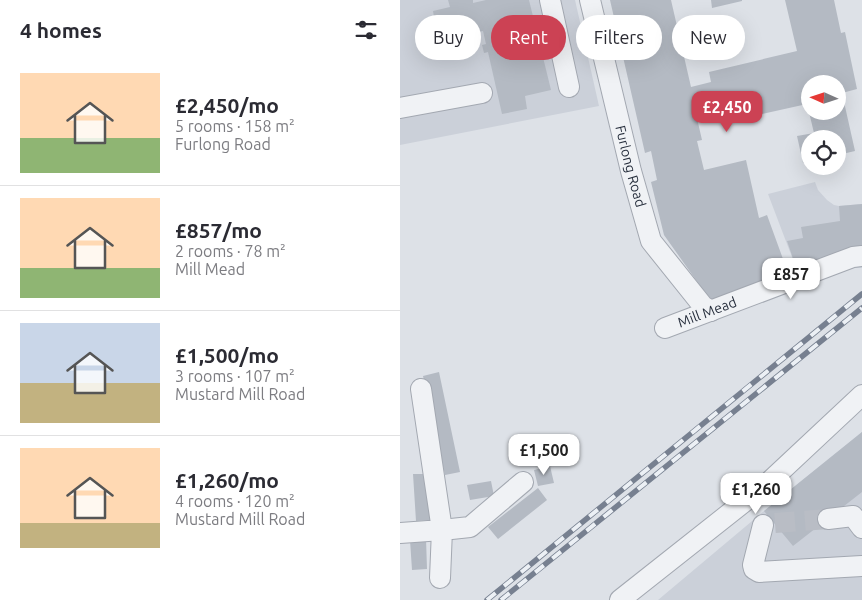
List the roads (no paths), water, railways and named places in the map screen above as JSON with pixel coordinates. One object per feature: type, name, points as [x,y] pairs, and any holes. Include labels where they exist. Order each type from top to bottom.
[{"type":"street","points":[[550,0],[569,87]]},
{"type":"street","name":"Furlong Road","points":[[590,0],[631,171],[651,241],[703,306],[711,311]]},
{"type":"street","points":[[400,108],[482,93]]},
{"type":"street","name":"Mill Mead","points":[[665,328],[853,257],[862,256]]},
{"type":"street","points":[[420,389],[442,530],[440,578]]},
{"type":"street","points":[[620,600],[781,471],[862,396]]},
{"type":"street","points":[[402,533],[470,527],[523,482]]},
{"type":"street","points":[[743,503],[769,524],[753,564],[754,569],[759,572],[862,566]]},
{"type":"street","points":[[828,519],[853,516],[862,528]]},
{"type":"tunnel","points":[[775,523],[828,519]]},
{"type":"railway","points":[[487,600],[862,294]]},
{"type":"railway","points":[[501,600],[862,308]]}]
